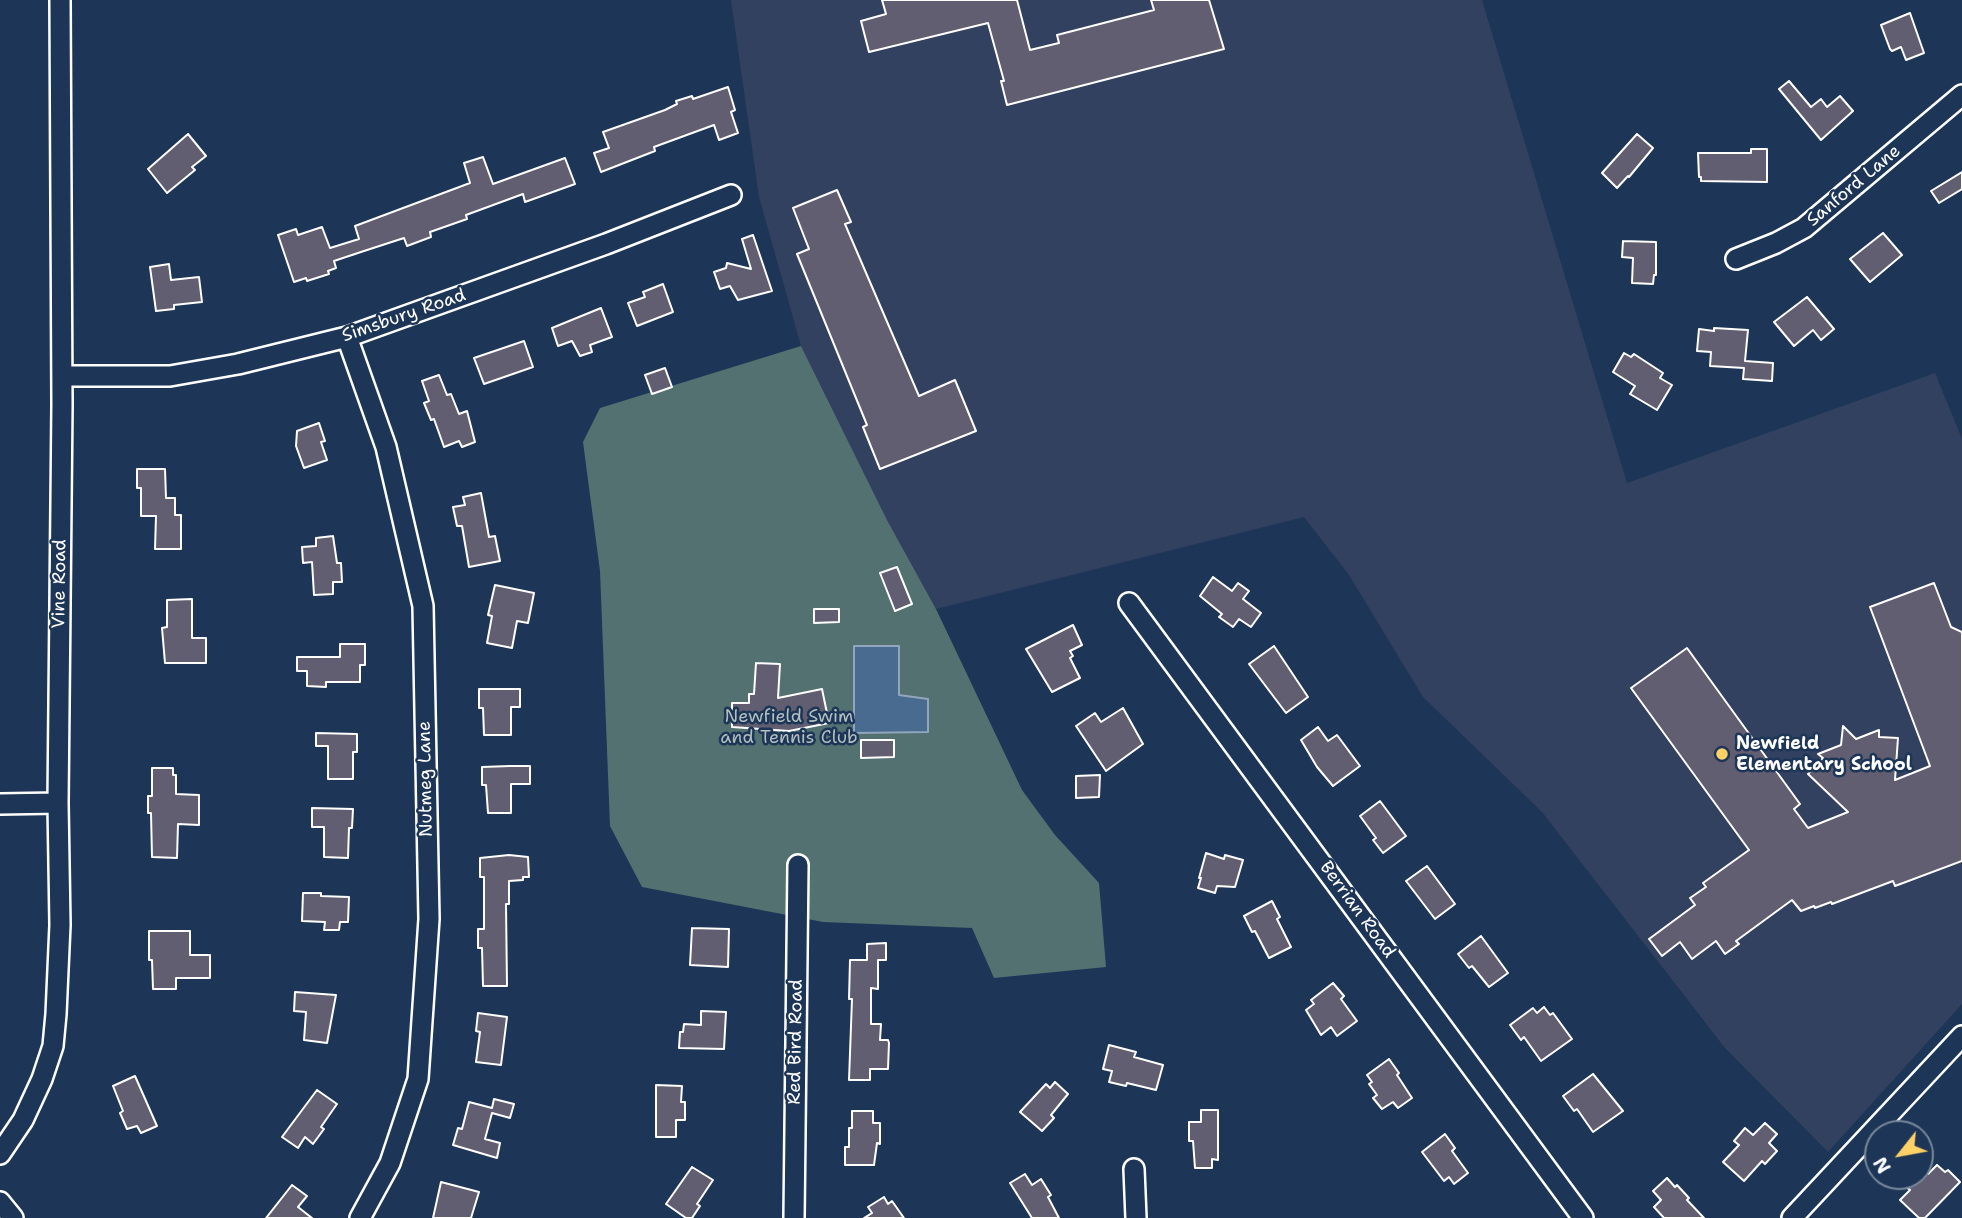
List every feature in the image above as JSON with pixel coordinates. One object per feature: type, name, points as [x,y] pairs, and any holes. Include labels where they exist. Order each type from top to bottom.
[{"type":"street","name":"Vine Road","points":[[0,1154],[23,1120],[42,1079],[53,1046],[60,925],[58,803],[62,376],[61,0]]},
{"type":"street","name":"Sanford Lane","points":[[1735,259],[1776,243],[1804,228],[1962,95]]},
{"type":"street","name":"Simsbury Road","points":[[62,376],[170,376],[238,364],[347,337],[606,244],[731,195]]},
{"type":"street","name":"Nutmeg Lane","points":[[347,337],[386,447],[423,606],[429,919],[418,1079],[390,1163],[360,1218]]},
{"type":"street","name":"Berrian Road","points":[[1129,603],[1583,1218]]},
{"type":"street","points":[[0,804],[58,803]]},
{"type":"street","name":"Red Bird Road","points":[[794,1218],[799,865]]},
{"type":"street","points":[[1792,1218],[1962,1036]]},
{"type":"street","points":[[1134,1169],[1136,1218]]},
{"type":"street","points":[[0,1202],[13,1218]]},
{"type":"shaded area","points":[[731,0],[1482,0],[1627,483],[1935,373],[1962,439],[1962,1004],[1828,1152],[1725,1048],[1542,812],[1423,697],[1349,575],[1304,517],[936,609],[887,520],[801,346],[759,197]]},
{"type":"shaded area","points":[[854,646],[899,646],[899,695],[928,699],[928,732],[854,733]]},
{"type":"green space","name":"Newfield Swim and Tennis Club","points":[[801,346],[887,520],[936,609],[1022,790],[1055,835],[1099,883],[1106,967],[994,978],[972,928],[823,922],[642,887],[610,826],[600,571],[583,442],[600,408]]},
{"type":"building","points":[[882,0],[1017,0],[1030,50],[1059,43],[1057,35],[1154,10],[1151,0],[1209,0],[1224,49],[1007,105],[1001,81],[1004,81],[988,23],[869,52],[861,21],[886,14]]},
{"type":"building","points":[[1910,13],[1924,53],[1906,60],[1901,47],[1892,51],[1890,49],[1881,25]]},
{"type":"building","points":[[1789,81],[1811,107],[1821,99],[1827,107],[1840,96],[1853,111],[1821,140],[1779,89]]},
{"type":"building","points":[[728,87],[735,110],[731,112],[738,133],[719,140],[714,125],[654,147],[655,151],[601,172],[594,153],[609,148],[603,132],[665,110],[677,104],[676,101],[692,96],[693,99]]},
{"type":"building","points":[[188,134],[206,156],[192,167],[195,170],[167,193],[148,169]]},
{"type":"building","points":[[1637,134],[1653,148],[1617,188],[1602,173]]},
{"type":"building","points":[[1751,149],[1767,149],[1767,182],[1701,181],[1698,153],[1751,153]]},
{"type":"building","points":[[483,157],[493,184],[565,158],[575,184],[525,202],[523,194],[466,215],[467,219],[430,232],[431,237],[407,246],[404,238],[364,251],[334,261],[336,268],[328,271],[329,274],[294,282],[278,235],[296,229],[298,235],[322,227],[330,248],[359,239],[355,226],[470,183],[464,163]]},
{"type":"building","points":[[1962,172],[1962,189],[1939,203],[1931,191]]},
{"type":"building","points":[[837,190],[851,222],[845,224],[919,396],[955,380],[976,431],[880,469],[863,427],[867,425],[797,254],[809,249],[793,208]]},
{"type":"building","points":[[1883,233],[1902,255],[1870,282],[1850,259]]},
{"type":"building","points":[[753,235],[772,291],[738,300],[730,286],[720,289],[714,272],[726,268],[727,263],[751,269],[742,239]]},
{"type":"building","points":[[1623,241],[1656,242],[1656,275],[1653,284],[1632,283],[1633,258],[1622,257]]},
{"type":"building","points":[[169,264],[171,280],[199,277],[202,302],[174,305],[174,309],[156,311],[150,267]]},
{"type":"building","points":[[663,284],[673,312],[637,326],[628,303],[645,297],[643,292]]},
{"type":"building","points":[[1807,297],[1834,329],[1821,340],[1813,330],[1794,346],[1774,322]]},
{"type":"building","points":[[601,308],[612,337],[590,345],[592,352],[580,356],[572,341],[558,346],[552,328]]},
{"type":"building","points":[[1714,328],[1748,330],[1745,361],[1773,363],[1772,381],[1743,379],[1744,368],[1710,366],[1711,352],[1697,351],[1699,329],[1714,331]]},
{"type":"building","points":[[524,341],[533,367],[484,384],[474,358]]},
{"type":"building","points":[[1624,353],[1631,357],[1634,354],[1663,373],[1660,378],[1672,385],[1657,410],[1630,394],[1635,386],[1613,372]]},
{"type":"building","points":[[665,368],[672,387],[652,394],[645,375]]},
{"type":"building","points":[[439,375],[459,414],[467,411],[475,442],[462,447],[459,441],[444,447],[434,419],[431,420],[424,403],[429,401],[422,381]]},
{"type":"building","points":[[319,423],[327,460],[304,468],[296,446],[297,431]]},
{"type":"building","points":[[137,469],[165,469],[166,498],[175,498],[175,515],[181,515],[181,549],[155,549],[156,516],[141,516],[141,488],[137,488]]},
{"type":"building","points":[[481,493],[489,537],[495,536],[500,561],[469,567],[462,526],[457,526],[453,507],[465,505],[463,497]]},
{"type":"building","points":[[333,536],[337,563],[341,563],[342,582],[333,582],[333,594],[314,595],[312,562],[303,563],[302,547],[316,546],[316,538]]},
{"type":"building","points":[[897,567],[912,604],[895,611],[880,573]]},
{"type":"building","points":[[1213,577],[1232,591],[1238,583],[1249,591],[1243,599],[1261,613],[1251,627],[1239,619],[1233,627],[1219,617],[1222,614],[1200,596]]},
{"type":"building","points":[[1934,583],[1951,627],[1962,632],[1962,861],[1895,886],[1893,881],[1815,908],[1814,906],[1801,911],[1792,900],[1736,941],[1739,944],[1725,954],[1716,941],[1692,959],[1680,942],[1662,956],[1649,939],[1695,905],[1690,898],[1706,887],[1703,883],[1749,850],[1631,688],[1687,648],[1800,804],[1794,809],[1808,828],[1848,812],[1808,774],[1823,758],[1818,754],[1841,745],[1843,726],[1856,739],[1879,730],[1879,737],[1898,738],[1895,780],[1930,766],[1870,607]]},
{"type":"building","points":[[495,585],[534,593],[528,623],[517,621],[512,648],[487,643],[492,616],[488,615]]},
{"type":"building","points":[[192,599],[192,638],[206,638],[206,663],[165,663],[162,628],[167,627],[167,600]]},
{"type":"building","points":[[814,609],[839,609],[839,622],[814,623]]},
{"type":"building","points":[[1073,625],[1082,645],[1070,651],[1073,656],[1070,658],[1080,678],[1052,692],[1026,649]]},
{"type":"building","points":[[340,644],[365,644],[365,665],[360,665],[360,682],[326,682],[326,687],[307,686],[307,671],[297,671],[297,657],[340,657]]},
{"type":"building","points":[[1274,646],[1308,697],[1286,713],[1249,664]]},
{"type":"building","points":[[756,663],[780,664],[778,698],[822,689],[829,723],[789,731],[732,727],[732,703],[749,703],[749,694],[754,694]]},
{"type":"building","points":[[479,689],[520,689],[520,707],[511,707],[511,735],[484,735]]},
{"type":"building","points":[[1123,708],[1143,744],[1106,771],[1076,726],[1095,713],[1101,722]]},
{"type":"building","points":[[1318,727],[1328,741],[1337,735],[1360,766],[1333,786],[1317,767],[1301,740]]},
{"type":"building","points":[[316,733],[357,734],[357,752],[353,752],[353,779],[328,779],[328,746],[316,746]]},
{"type":"building","points":[[861,740],[894,740],[894,757],[861,758]]},
{"type":"building","points":[[530,766],[530,784],[511,784],[511,813],[488,813],[486,785],[482,785],[482,767]]},
{"type":"building","points":[[152,768],[173,768],[173,775],[176,775],[176,794],[199,795],[199,825],[178,824],[177,858],[152,857],[148,796],[152,796]]},
{"type":"building","points":[[1100,775],[1099,797],[1076,798],[1076,776]]},
{"type":"building","points":[[1380,801],[1406,836],[1383,853],[1360,816]]},
{"type":"building","points":[[312,808],[353,809],[348,858],[324,857],[324,827],[312,827]]},
{"type":"building","points":[[1206,853],[1224,859],[1225,855],[1243,860],[1235,887],[1217,886],[1215,893],[1198,888]]},
{"type":"building","points":[[509,855],[528,857],[529,877],[509,881],[509,904],[506,904],[507,986],[483,986],[482,948],[478,948],[478,929],[484,929],[484,877],[480,877],[480,858]]},
{"type":"building","points":[[1427,866],[1455,904],[1435,919],[1406,881]]},
{"type":"building","points":[[303,893],[349,897],[348,922],[340,922],[339,930],[324,930],[325,922],[302,921]]},
{"type":"building","points":[[1272,901],[1280,917],[1277,919],[1291,947],[1269,958],[1244,916]]},
{"type":"building","points":[[692,928],[729,929],[728,967],[690,965]]},
{"type":"building","points":[[149,931],[190,931],[190,955],[210,955],[210,978],[176,978],[176,989],[153,989]]},
{"type":"building","points":[[1481,936],[1508,973],[1489,987],[1458,954]]},
{"type":"building","points":[[886,943],[886,960],[878,960],[878,989],[871,988],[871,1024],[881,1024],[880,1040],[888,1040],[888,1069],[870,1069],[870,1080],[849,1080],[852,999],[849,999],[850,960],[867,960],[867,944]]},
{"type":"building","points":[[1333,983],[1344,996],[1341,999],[1357,1021],[1337,1036],[1331,1027],[1321,1035],[1306,1010],[1314,1004],[1311,1000]]},
{"type":"building","points":[[295,992],[336,995],[327,1043],[304,1040],[306,1012],[294,1011]]},
{"type":"building","points":[[1544,1007],[1550,1015],[1553,1013],[1572,1039],[1541,1061],[1524,1037],[1521,1040],[1510,1025],[1533,1008],[1537,1013]]},
{"type":"building","points":[[701,1011],[726,1012],[724,1049],[679,1048],[680,1032],[683,1032],[684,1024],[701,1025]]},
{"type":"building","points":[[478,1013],[507,1017],[501,1065],[476,1062],[480,1032],[476,1031]]},
{"type":"building","points":[[1109,1045],[1136,1052],[1134,1057],[1163,1065],[1156,1090],[1109,1082],[1112,1071],[1103,1069]]},
{"type":"building","points":[[1389,1059],[1412,1098],[1398,1108],[1393,1102],[1382,1109],[1373,1098],[1377,1095],[1369,1084],[1372,1082],[1367,1075]]},
{"type":"building","points":[[1593,1074],[1623,1111],[1593,1132],[1577,1109],[1574,1111],[1563,1096]]},
{"type":"building","points":[[135,1076],[157,1126],[141,1133],[137,1126],[127,1129],[113,1086]]},
{"type":"building","points":[[1055,1082],[1068,1094],[1051,1115],[1054,1118],[1042,1131],[1020,1112],[1046,1084],[1050,1088]]},
{"type":"building","points":[[656,1085],[682,1086],[681,1102],[685,1102],[685,1120],[676,1120],[676,1137],[656,1137]]},
{"type":"building","points":[[317,1090],[337,1104],[313,1144],[305,1137],[298,1148],[282,1137]]},
{"type":"building","points":[[494,1099],[514,1104],[510,1118],[492,1113],[485,1139],[500,1143],[497,1158],[453,1145],[458,1128],[462,1129],[469,1102],[492,1108]]},
{"type":"building","points":[[1201,1110],[1218,1110],[1218,1160],[1212,1159],[1212,1168],[1195,1168],[1193,1141],[1189,1141],[1189,1122],[1201,1122]]},
{"type":"building","points":[[852,1111],[873,1111],[873,1123],[880,1123],[880,1144],[877,1143],[874,1165],[845,1165],[845,1147],[849,1147]]},
{"type":"building","points":[[1765,1123],[1777,1134],[1769,1143],[1777,1151],[1765,1164],[1762,1161],[1744,1181],[1723,1162],[1739,1145],[1734,1141],[1745,1128],[1753,1135]]},
{"type":"building","points":[[1445,1134],[1455,1148],[1452,1151],[1468,1173],[1454,1184],[1449,1177],[1444,1181],[1422,1152]]},
{"type":"building","points":[[1937,1165],[1945,1172],[1948,1170],[1960,1182],[1925,1218],[1919,1218],[1900,1200],[1910,1190],[1934,1190],[1934,1168]]},
{"type":"building","points":[[692,1167],[713,1180],[697,1204],[700,1206],[692,1218],[686,1218],[666,1204]]},
{"type":"building","points":[[1025,1174],[1032,1185],[1041,1179],[1051,1195],[1048,1197],[1059,1218],[1032,1218],[1010,1183]]},
{"type":"building","points":[[1667,1178],[1675,1187],[1677,1185],[1704,1218],[1664,1218],[1654,1207],[1661,1200],[1653,1191]]},
{"type":"building","points":[[441,1182],[479,1192],[471,1218],[433,1218]]},
{"type":"building","points":[[292,1185],[307,1196],[298,1207],[312,1218],[266,1218]]},
{"type":"building","points":[[884,1197],[888,1204],[892,1201],[904,1218],[864,1218],[872,1213],[868,1207]]},
{"type":"place","name":"Newfield Elementary School","points":[[1722,754]]}]
